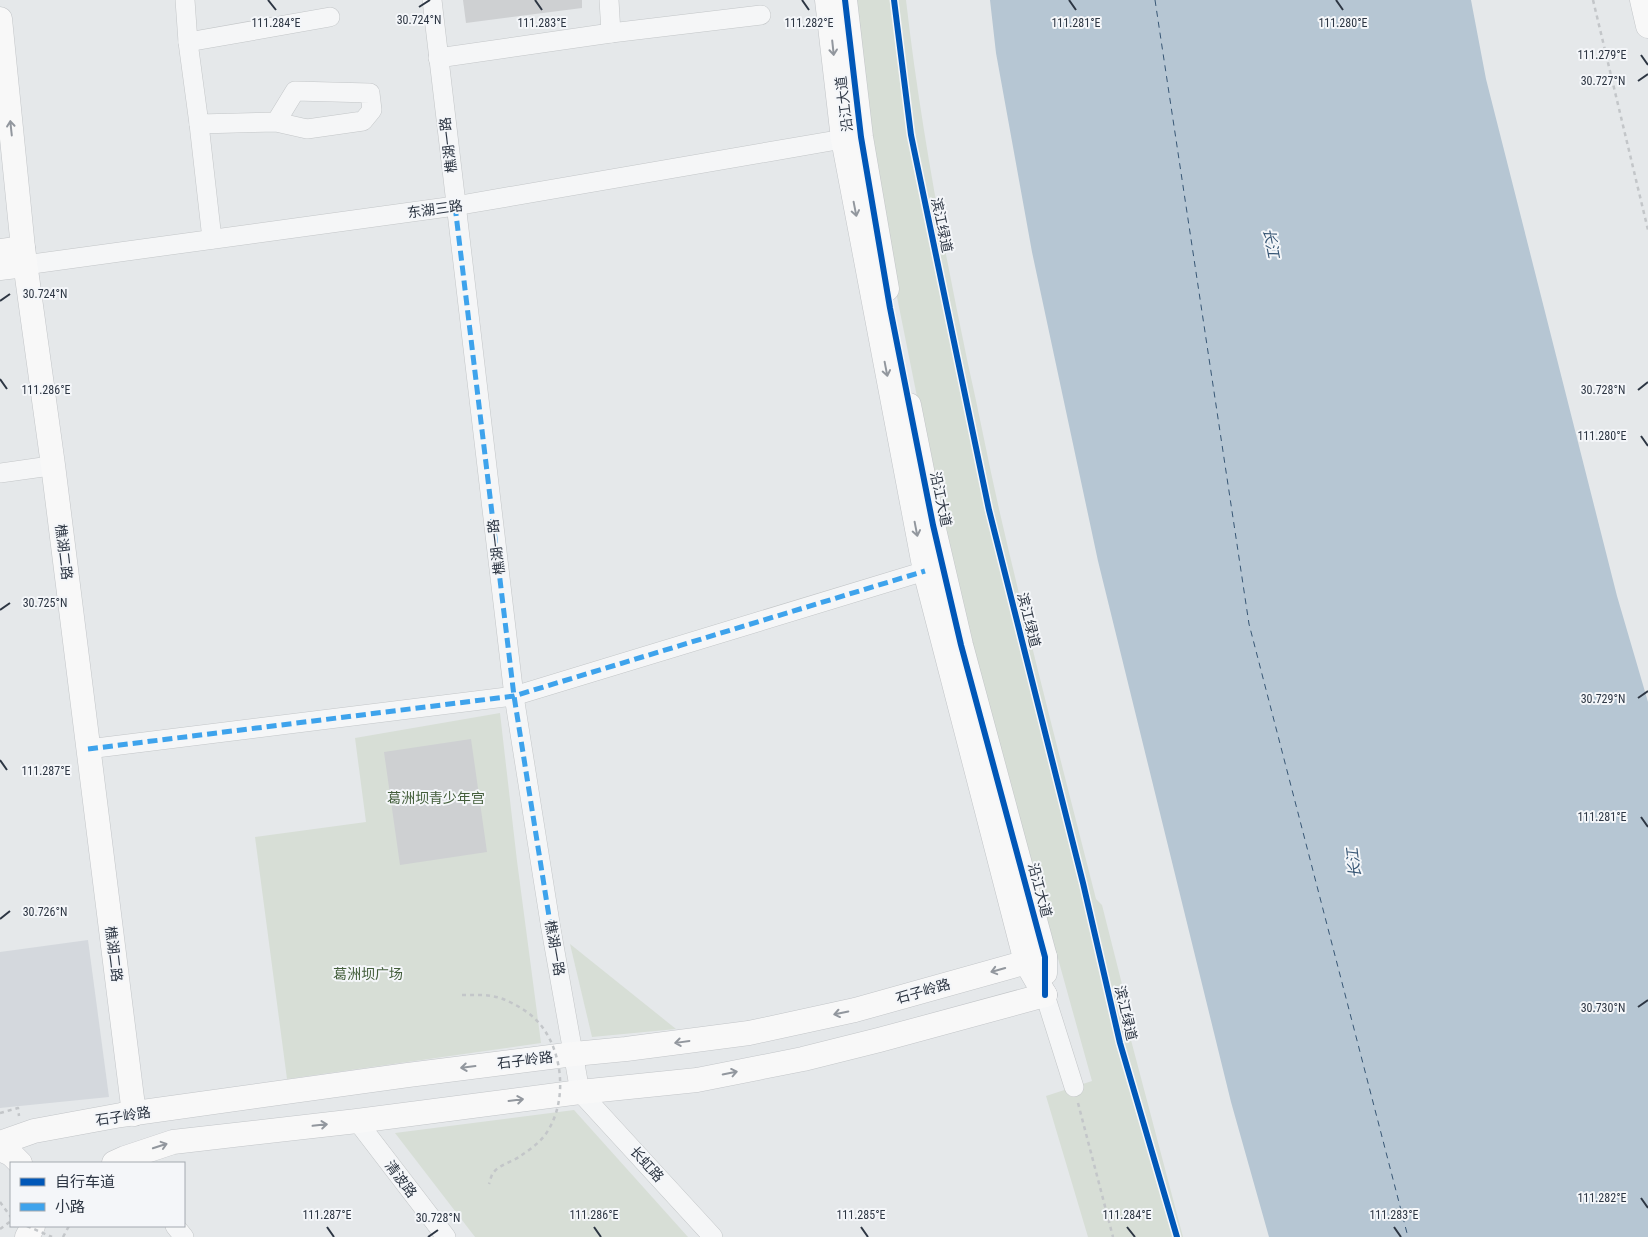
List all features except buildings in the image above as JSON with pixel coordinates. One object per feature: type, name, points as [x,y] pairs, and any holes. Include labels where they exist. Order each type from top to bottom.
[{"type":"main road","name":"沿江大道","points":[[827,0],[843,138],[924,571],[1045,994]]},
{"type":"main road","name":"沿江大道","points":[[845,0],[861,136],[890,308],[933,525],[1035,960]]},
{"type":"main road","points":[[1642,0],[1648,26]]},
{"type":"main road","name":"樵湖二路","points":[[0,20],[12,258],[53,465],[88,749],[128,1114]]},
{"type":"main road","name":"樵湖二路","points":[[0,154],[12,258],[43,467],[128,1114]]},
{"type":"main road","name":"石子岭路","points":[[0,1143],[34,1131],[128,1114],[408,1075],[574,1054],[626,1050],[749,1033],[855,1010],[1035,960]]},
{"type":"main road","points":[[123,1161],[173,1142],[357,1121],[580,1092],[696,1080],[803,1059],[880,1040],[1045,994]]},
{"type":"main road","points":[[0,1149],[11,1154],[19,1162]]},
{"type":"street","points":[[185,0],[188,42],[200,124],[212,240]]},
{"type":"street","name":"樵湖一路","points":[[432,0],[514,696],[551,929],[580,1092]]},
{"type":"street","points":[[609,0],[611,33]]},
{"type":"street","points":[[438,58],[611,33],[761,15]]},
{"type":"street","points":[[188,42],[330,17]]},
{"type":"street","points":[[200,124],[276,122]]},
{"type":"street","name":"东湖三路","points":[[12,258],[212,240],[455,206],[843,138]]},
{"type":"street","points":[[0,473],[43,467]]},
{"type":"street","points":[[88,749],[514,696],[924,571]]},
{"type":"street","points":[[1045,994],[1074,1087]]},
{"type":"street","name":"长虹路","points":[[580,1092],[713,1237]]},
{"type":"street","name":"清波路","points":[[357,1121],[446,1237]]},
{"type":"street","points":[[176,1227],[184,1237]]},
{"type":"path","points":[[1593,0],[1648,230]]},
{"type":"path","points":[[462,995],[488,995],[504,999],[532,1016],[543,1027],[553,1046],[560,1076],[560,1090],[555,1118],[544,1136],[528,1151],[494,1172],[489,1184]]},
{"type":"path","points":[[1074,1087],[1113,1237]]},
{"type":"path","points":[[0,1113],[18,1108],[20,1118]]},
{"type":"path","points":[[0,1202],[10,1217]]},
{"type":"path","points":[[0,1228],[10,1220]]},
{"type":"path","points":[[29,1227],[52,1237]]},
{"type":"shaded area","points":[[88,940],[109,1097],[0,1108],[0,952]]},
{"type":"green space","points":[[850,0],[906,0],[925,138],[941,229],[999,509],[1096,899],[1102,905],[1126,1000],[1122,1006],[1183,1237],[1088,1237],[1046,1096],[1092,1081],[956,591],[895,287]]},
{"type":"green space","name":"葛洲坝广场","points":[[500,713],[541,1043],[287,1079],[255,837],[366,822],[355,738]]},
{"type":"green space","points":[[570,944],[676,1029],[592,1037]]},
{"type":"green space","points":[[574,1110],[688,1237],[475,1237],[395,1133]]},
{"type":"water","name":"长江","points":[[990,0],[1471,0],[1486,79],[1617,596],[1648,702],[1648,1237],[1269,1237],[1231,1102],[1098,561],[1032,252],[996,53]]},
{"type":"ferry route","points":[[1155,0],[1249,624],[1408,1237]]},
{"type":"marked path","points":[[455,206],[514,696],[551,929]]},
{"type":"marked path","points":[[88,749],[514,696],[925,571]]},
{"type":"cycle path","points":[[845,0],[861,137],[890,308],[933,525],[961,645],[1045,957],[1045,995]]},
{"type":"cycle path","name":"滨江绿道","points":[[894,0],[911,135],[989,510],[1083,883],[1120,1043],[1177,1237]]},
{"type":"park label","name":"葛洲坝青少年宫","points":[[436,798]]}]
